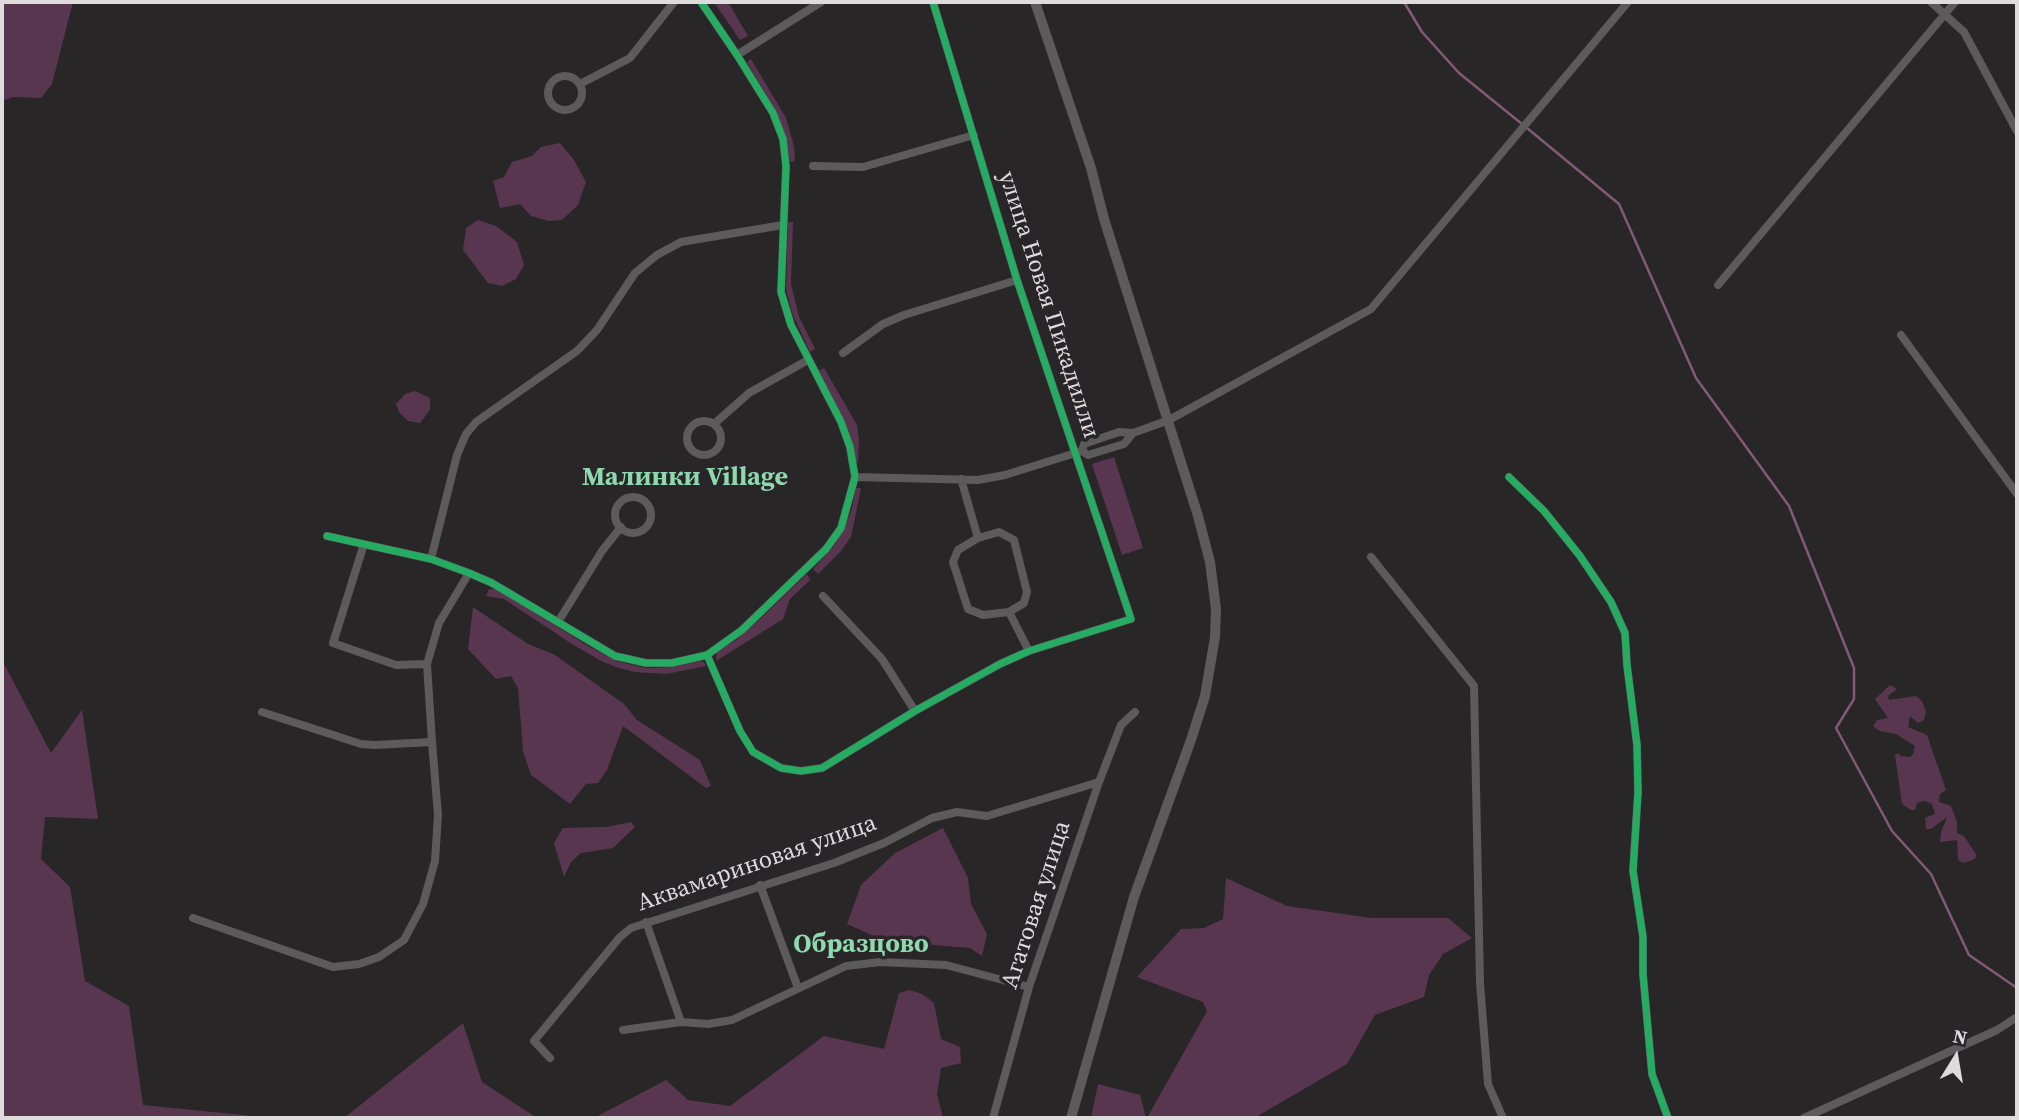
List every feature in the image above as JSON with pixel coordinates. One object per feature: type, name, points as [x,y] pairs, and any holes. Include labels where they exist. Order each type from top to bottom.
[{"type":"street","points":[[580,84],[629,58],[674,2]]},
{"type":"street","points":[[327,536],[431,559],[492,583],[615,656],[646,663],[672,663],[707,656],[742,630],[826,549],[841,528],[855,477],[850,447],[841,422],[791,325],[781,292],[786,166],[783,139],[773,113],[701,2]]},
{"type":"street","points":[[737,55],[821,2]]},
{"type":"street","name":"улица Новая Пикадилли","points":[[933,2],[1017,280],[1079,452],[1131,620],[1029,651]]},
{"type":"street","points":[[1035,2],[1091,168],[1104,219],[1198,516],[1210,562],[1216,609],[1215,637],[1205,696],[1134,897],[1071,1118]]},
{"type":"street","points":[[1079,452],[1084,444],[1119,432],[1133,433],[1169,420],[1371,309],[1628,2]]},
{"type":"street","points":[[1931,2],[1965,32],[2017,131]]},
{"type":"street","points":[[1718,285],[1955,2]]},
{"type":"street","points":[[568,76],[580,84],[582,98],[575,107],[564,110],[550,101],[548,91],[557,78],[568,76]]},
{"type":"street","points":[[813,166],[863,167],[974,135]]},
{"type":"street","points":[[431,559],[457,455],[467,434],[477,422],[577,351],[597,330],[635,273],[657,255],[681,242],[783,225]]},
{"type":"street","points":[[843,352],[883,324],[1017,280]]},
{"type":"street","points":[[1901,335],[2016,489]]},
{"type":"street","points":[[715,424],[749,393],[808,360]]},
{"type":"street","points":[[704,420],[715,424],[721,439],[717,450],[706,455],[695,453],[686,439],[689,428],[704,420]]},
{"type":"street","points":[[855,477],[978,480],[1005,475],[1079,452],[1088,455],[1124,444],[1133,433]]},
{"type":"street","points":[[1509,477],[1544,511],[1580,556],[1611,602],[1625,633],[1637,745],[1638,792],[1633,871],[1643,937],[1643,974],[1652,1074],[1668,1118]]},
{"type":"street","points":[[961,479],[978,538]]},
{"type":"street","points":[[637,497],[647,503],[651,515],[647,526],[636,532],[625,531],[621,527],[616,517],[621,502],[637,497]]},
{"type":"street","points":[[558,622],[602,551],[621,527]]},
{"type":"street","points":[[999,533],[1014,540],[1027,592],[1024,603],[1009,612],[983,615],[968,609],[953,562],[958,550],[978,538],[999,533]]},
{"type":"street","points":[[364,544],[333,643],[396,665],[427,663]]},
{"type":"street","points":[[1371,557],[1474,686],[1480,983],[1488,1084],[1503,1118]]},
{"type":"street","points":[[193,918],[333,967],[359,964],[379,957],[404,940],[423,904],[435,861],[438,815],[427,663],[439,623],[469,573]]},
{"type":"street","points":[[823,596],[882,659],[915,711]]},
{"type":"street","points":[[707,656],[740,731],[753,752],[781,768],[801,771],[822,768],[915,711],[1029,651],[1009,612]]},
{"type":"street","points":[[262,712],[361,744],[374,746],[432,742]]},
{"type":"street","name":"Агатовая улица","points":[[993,1118],[1029,987],[1099,782],[1121,724],[1135,712]]},
{"type":"street","name":"Аквамариновая улица","points":[[550,1058],[534,1041],[620,937],[631,928],[834,863],[884,843],[932,818],[957,812],[987,816],[1099,782]]},
{"type":"street","points":[[761,885],[798,988]]},
{"type":"street","points":[[646,922],[681,1022]]},
{"type":"street","points":[[623,1030],[681,1022],[708,1024],[733,1020],[846,966],[880,962],[946,965],[1029,987]]},
{"type":"street","points":[[1804,1118],[1997,1030],[2017,1017]]},
{"type":"shaded area","points":[[2,2],[73,2],[52,84],[41,98],[13,97],[2,101]]},
{"type":"shaded area","points":[[714,2],[728,2],[748,36],[740,40]]},
{"type":"shaded area","points":[[751,59],[786,118],[795,161],[790,162],[781,123],[747,62]]},
{"type":"shaded area","points":[[560,143],[574,160],[586,182],[578,205],[562,220],[549,221],[531,216],[520,204],[500,208],[493,181],[504,177],[512,162],[532,156],[541,147]]},
{"type":"shaded area","points":[[478,220],[496,226],[517,242],[524,265],[516,279],[502,286],[488,283],[463,250],[466,228]]},
{"type":"shaded area","points":[[788,222],[793,222],[791,284],[799,317],[815,349],[810,352],[792,313],[786,289]]},
{"type":"shaded area","points":[[824,368],[857,425],[858,462],[848,429],[819,370]]},
{"type":"shaded area","points":[[415,391],[430,398],[430,410],[420,423],[408,421],[399,412],[396,404],[405,394]]},
{"type":"shaded area","points":[[1114,457],[1143,548],[1122,555],[1092,464]]},
{"type":"shaded area","points":[[856,488],[861,488],[851,537],[818,574],[813,569],[833,547],[846,525]]},
{"type":"shaded area","points":[[807,574],[810,580],[790,599],[783,619],[716,661],[717,652],[756,623]]},
{"type":"shaded area","points":[[489,589],[506,595],[616,661],[646,668],[674,667],[699,661],[706,666],[666,674],[619,668],[572,644],[504,599],[486,596]]},
{"type":"shaded area","points":[[473,607],[528,644],[555,655],[624,704],[637,720],[700,760],[711,786],[706,788],[623,726],[607,770],[598,783],[586,784],[570,804],[531,775],[523,751],[518,688],[511,676],[496,679],[468,649]]},
{"type":"shaded area","points":[[2,660],[51,753],[82,710],[98,819],[45,817],[41,859],[70,887],[85,981],[129,1006],[143,1105],[273,1118],[2,1118]]},
{"type":"shaded area","points":[[1890,685],[1897,689],[1888,696],[1889,700],[1916,696],[1922,701],[1926,712],[1924,720],[1918,723],[1910,716],[1908,727],[1927,735],[1946,790],[1940,794],[1939,802],[1951,806],[1957,822],[1957,833],[1964,836],[1977,856],[1973,860],[1963,863],[1958,860],[1957,840],[1940,842],[1947,817],[1931,829],[1926,829],[1925,818],[1935,814],[1932,804],[1925,801],[1917,803],[1915,810],[1911,810],[1902,804],[1895,755],[1898,753],[1910,757],[1915,746],[1896,734],[1880,731],[1873,726],[1877,720],[1888,718],[1875,699]]},
{"type":"shaded area","points":[[631,822],[635,827],[613,848],[581,853],[571,862],[564,877],[554,843],[563,828],[606,827]]},
{"type":"shaded area","points":[[943,828],[968,878],[971,904],[987,934],[982,956],[970,948],[885,941],[847,924],[861,885],[895,853]]},
{"type":"shaded area","points":[[1226,878],[1287,906],[1372,918],[1448,918],[1472,938],[1443,954],[1429,975],[1424,997],[1375,1015],[1347,1064],[1254,1118],[1147,1118],[1207,1011],[1203,1002],[1137,977],[1181,929],[1204,928],[1223,919]]},
{"type":"shaded area","points":[[909,990],[922,994],[934,1003],[941,1039],[960,1047],[961,1063],[941,1068],[937,1094],[943,1118],[594,1118],[666,1080],[688,1100],[730,1106],[824,1036],[884,1049],[899,993]]},
{"type":"shaded area","points":[[463,1023],[482,1082],[537,1118],[344,1118]]},
{"type":"shaded area","points":[[1098,1084],[1140,1095],[1146,1118],[1091,1118]]},
{"type":"waterway","points":[[1404,2],[1422,32],[1459,73],[1522,124]]},
{"type":"waterway","points":[[1527,128],[1619,204],[1696,378],[1789,506],[1854,668],[1854,699],[1836,728],[1892,831],[1931,874],[1969,955],[2017,988]]},
{"type":"cycle path","points":[[327,536],[431,559],[492,583],[615,656],[646,663],[672,663],[707,655],[742,630],[826,549],[841,528],[855,477],[850,447],[841,422],[791,325],[781,292],[786,166],[783,139],[773,113],[701,2]]},
{"type":"cycle path","points":[[707,655],[740,731],[753,752],[781,768],[801,771],[822,768],[915,711],[1000,664],[1029,651],[1131,619],[1017,280],[933,2]]},
{"type":"cycle path","points":[[1509,477],[1544,511],[1580,556],[1611,602],[1625,633],[1637,745],[1638,792],[1633,871],[1643,937],[1643,974],[1652,1074],[1668,1118]]},
{"type":"district","name":"Малинки Village","points":[[685,478]]},
{"type":"district","name":"Образцово","points":[[861,945]]}]
